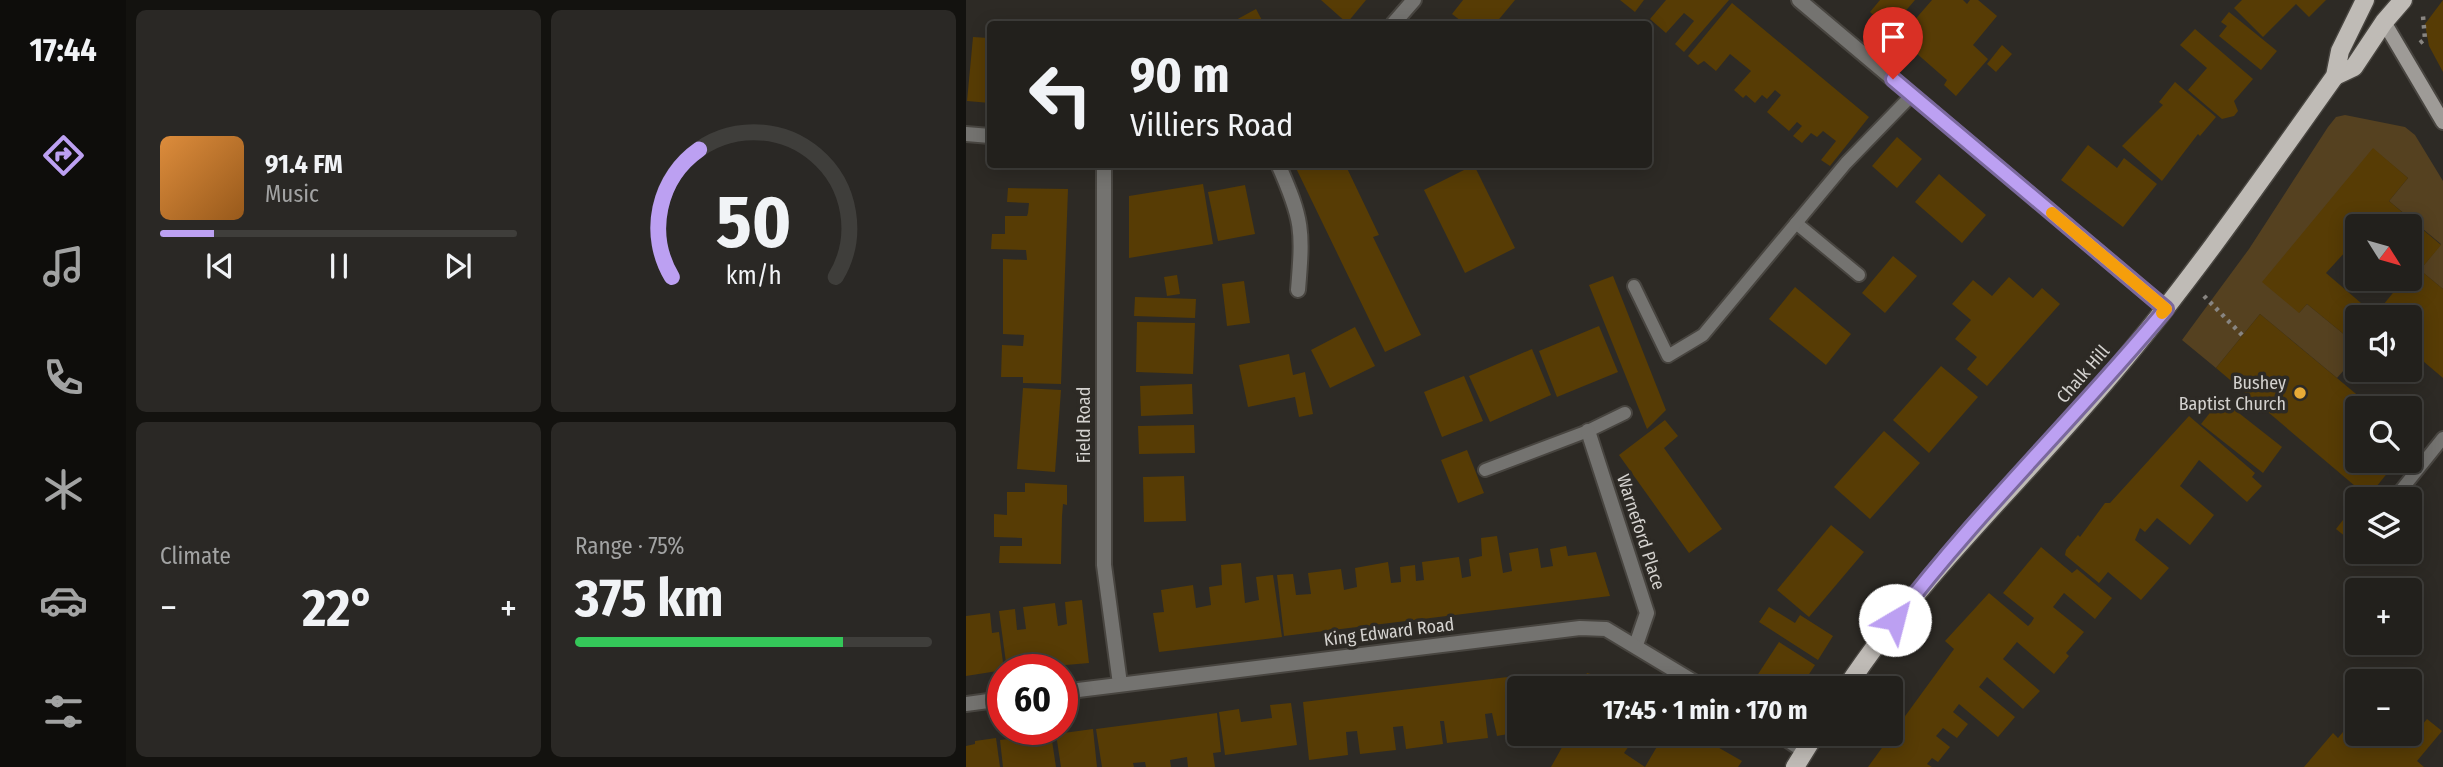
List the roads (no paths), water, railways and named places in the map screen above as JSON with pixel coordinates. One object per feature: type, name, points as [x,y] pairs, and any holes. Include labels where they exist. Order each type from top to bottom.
[{"type":"main road","name":"Chalk Hill","points":[[1855,676],[1927,578],[2111,375],[2166,309],[2335,76],[2340,51],[2365,0]]},
{"type":"main road","points":[[2374,0],[2384,22],[2443,122]]},
{"type":"main road","name":"Chalk Hill","points":[[2335,76],[2354,67],[2384,22],[2403,0]]},
{"type":"main road","points":[[1794,767],[1807,746]]},
{"type":"street","points":[[1396,21],[1414,0]]},
{"type":"street","points":[[1799,0],[2166,309]]},
{"type":"street","points":[[966,134],[987,136]]},
{"type":"street","name":"Field Road","points":[[1104,168],[1104,565],[1120,684]]},
{"type":"street","points":[[1280,168],[1298,209],[1303,236],[1298,289]]},
{"type":"street","name":"Warneford Place","points":[[1588,431],[1647,613],[1636,645]]},
{"type":"street","name":"King Edward Road","points":[[1078,690],[1580,628],[1606,629],[1685,676]]},
{"type":"street","points":[[966,704],[987,701]]},
{"type":"street","points":[[1796,746],[1804,751]]},
{"type":"lane","points":[[1634,286],[1668,356],[1703,335],[1846,163],[1912,95]]},
{"type":"lane","points":[[1796,223],[1859,275]]},
{"type":"lane","points":[[1485,470],[1588,431],[1625,412]]},
{"type":"lane","points":[[2404,487],[2443,438]]},
{"type":"place","name":"Bushey Baptist Church","points":[[2300,393]]}]
